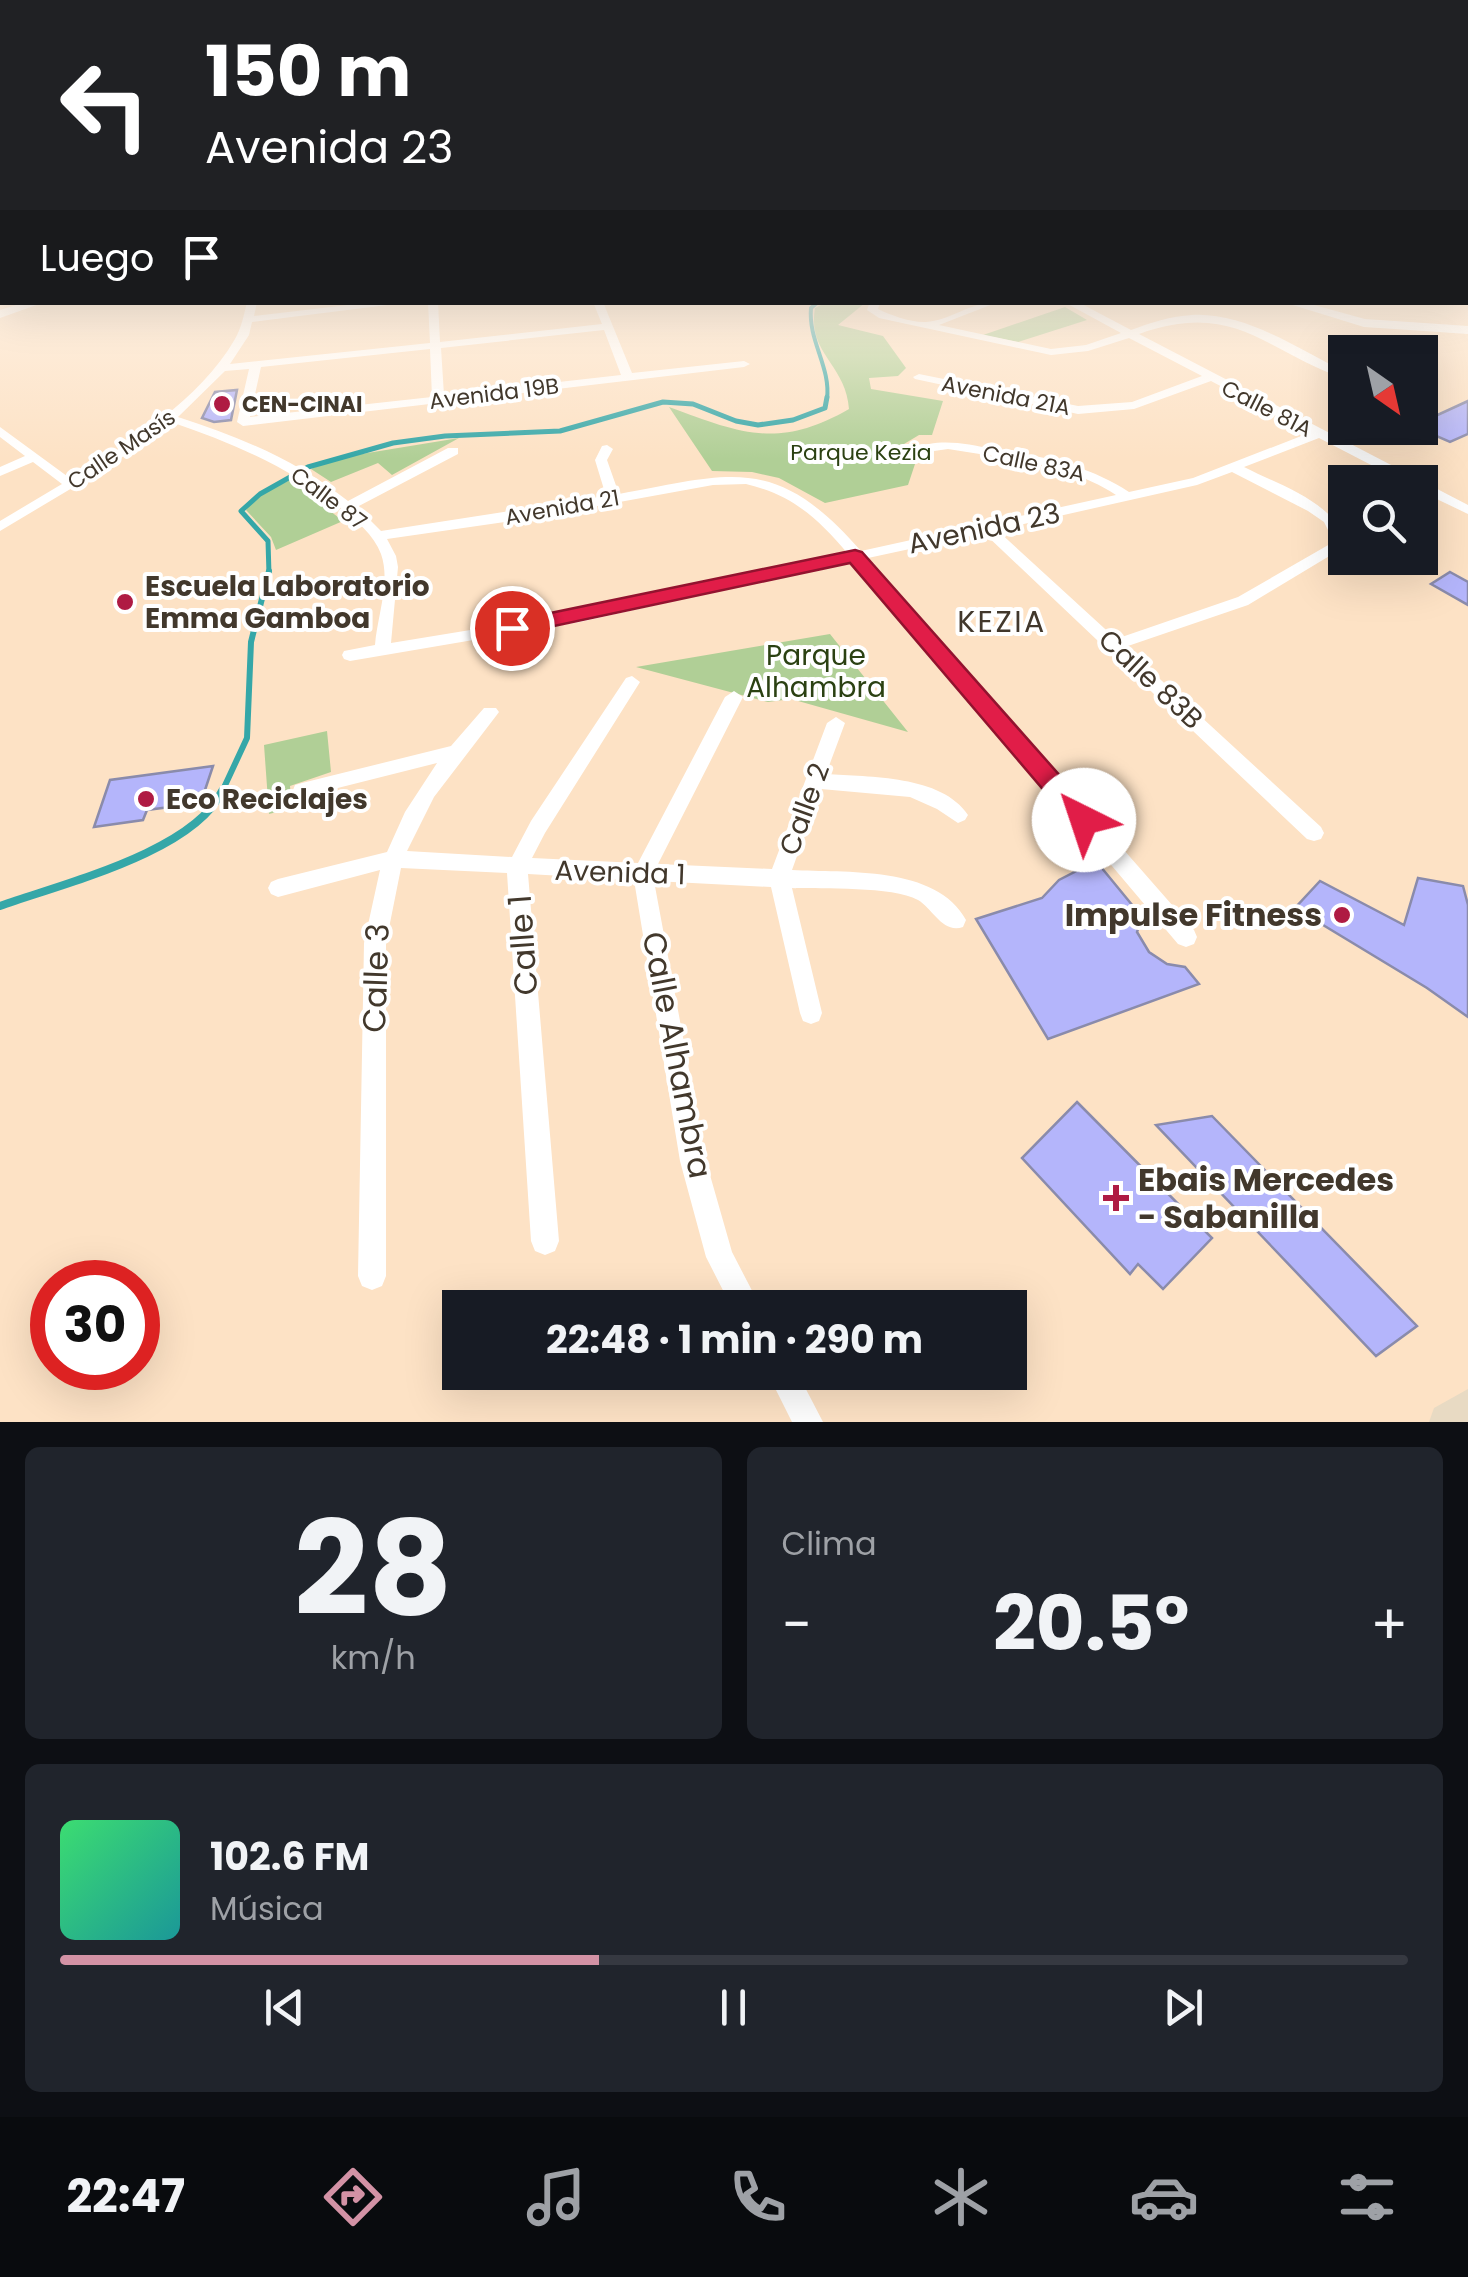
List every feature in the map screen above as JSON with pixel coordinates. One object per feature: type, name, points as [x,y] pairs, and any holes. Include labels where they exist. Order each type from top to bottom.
[{"type":"main road","points":[[1448,1422],[1468,1408]]},
{"type":"street","name":"Calle Masís","points":[[0,527],[170,418],[225,368],[247,326]]},
{"type":"street","points":[[434,326],[438,399]]},
{"type":"street","points":[[927,326],[1035,349],[1078,351],[1165,326]]},
{"type":"street","name":"Calle 81A","points":[[1113,326],[1379,465]]},
{"type":"street","points":[[1237,326],[1328,368]]},
{"type":"street","points":[[1414,326],[1468,330]]},
{"type":"street","points":[[225,368],[606,327],[628,377]]},
{"type":"street","name":"Avenida 19B","points":[[256,365],[244,422],[744,364]]},
{"type":"street","name":"Avenida 21A","points":[[919,377],[1078,410],[1134,405],[1208,378]]},
{"type":"street","name":"Calle 87","points":[[170,418],[256,448],[285,464],[347,508],[377,536],[391,561],[384,650]]},
{"type":"street","points":[[0,431],[70,484]]},
{"type":"street","name":"Avenida 23","points":[[350,655],[580,617],[1127,497],[1235,468],[1317,434]]},
{"type":"street","name":"Calle 83A","points":[[934,447],[948,445],[1083,470],[1107,480],[1127,497]]},
{"type":"street","points":[[607,449],[600,460],[613,498]]},
{"type":"street","points":[[347,508],[453,451]]},
{"type":"street","points":[[0,472],[35,457]]},
{"type":"street","points":[[1114,645],[1243,602],[1326,554],[1339,538],[1330,520],[1314,508],[1235,468]]},
{"type":"street","name":"Avenida 21","points":[[377,536],[713,480],[746,480],[794,495],[832,526],[855,556]]},
{"type":"street","points":[[1438,495],[1468,510]]},
{"type":"street","name":"Calle 83B","points":[[986,527],[1314,833]]},
{"type":"street","points":[[855,556],[1186,937]]},
{"type":"street","name":"Calle 1","points":[[545,1241],[518,868],[538,827],[632,682]]},
{"type":"street","points":[[643,874],[734,697]]},
{"type":"street","name":"Calle 3","points":[[372,1276],[375,943],[380,898],[391,859],[417,806],[455,752],[490,712]]},
{"type":"street","name":"Calle 2","points":[[811,1013],[780,877],[836,722]]},
{"type":"street","points":[[302,790],[455,752]]},
{"type":"street","points":[[815,782],[903,788],[932,795],[958,815]]},
{"type":"street","name":"Avenida 1","points":[[278,888],[391,859],[643,874],[780,877],[890,884],[924,893],[955,920]]},
{"type":"street","name":"Calle Alhambra","points":[[643,874],[693,1161],[720,1257],[737,1290]]},
{"type":"street","points":[[791,1390],[808,1422]]},
{"type":"green space","name":"Parque Kezia","points":[[815,326],[844,326],[883,336],[906,368],[898,376],[869,378],[871,389],[943,401],[932,435],[919,435],[904,444],[905,451],[917,458],[908,485],[825,503],[779,478],[752,472],[712,471],[669,407],[717,424],[759,433],[801,430],[824,422],[849,409],[841,381]]},
{"type":"green space","points":[[1008,326],[1067,326],[1018,342],[983,335]]},
{"type":"green space","points":[[459,438],[392,475],[378,463],[331,482],[311,469],[337,458]]},
{"type":"green space","points":[[290,480],[343,521],[276,550],[271,537],[246,510],[257,496]]},
{"type":"green space","name":"Parque Alhambra","points":[[830,634],[908,732],[791,699],[768,702],[636,667]]},
{"type":"green space","points":[[327,731],[331,772],[290,786],[292,808],[269,814],[264,745]]},
{"type":"building","name":"CEN-CINAI","points":[[237,390],[231,420],[214,422],[202,418],[215,392]]},
{"type":"building","points":[[1468,401],[1468,434],[1450,442],[1438,437],[1438,415]]},
{"type":"building","points":[[1450,572],[1468,582],[1468,605],[1431,584]]},
{"type":"building","name":"Eco Reciclajes","points":[[213,766],[205,790],[170,807],[147,810],[143,820],[94,827],[110,780]]},
{"type":"building","points":[[1096,861],[1142,917],[1137,932],[1149,952],[1167,964],[1185,967],[1199,984],[1048,1039],[976,919],[1042,898],[1059,880]]},
{"type":"building","points":[[1418,878],[1463,886],[1468,905],[1468,1017],[1295,908],[1320,881],[1404,925]]},
{"type":"building","name":"Ebais Mercedes - Sabanilla","points":[[1077,1102],[1212,1238],[1163,1289],[1138,1264],[1130,1274],[1022,1158]]},
{"type":"building","points":[[1212,1116],[1417,1326],[1376,1356],[1156,1125]]},
{"type":"waterway","points":[[812,326],[826,376],[827,397]]},
{"type":"waterway","points":[[269,571],[268,541],[241,511],[260,494],[308,467],[393,443],[445,436],[560,431],[663,402],[693,404],[758,425],[793,420],[825,408],[827,397]]},
{"type":"waterway","points":[[221,794],[247,738],[251,642],[269,571]]},
{"type":"waterway","points":[[0,906],[90,876],[156,848],[207,813],[222,791]]},
{"type":"place","name":"CEN-CINAI","points":[[222,404]]},
{"type":"place","name":"Escuela Laboratorio Emma Gamboa","points":[[125,602]]},
{"type":"place","name":"Eco Reciclajes","points":[[146,799]]},
{"type":"place","name":"Impulse Fitness","points":[[1342,915]]},
{"type":"place","name":"Ebais Mercedes - Sabanilla","points":[[1116,1198]]},
{"type":"district","name":"KEZIA","points":[[1002,622]]},
{"type":"route","points":[[512,628],[580,617],[855,556],[1084,820]]}]
